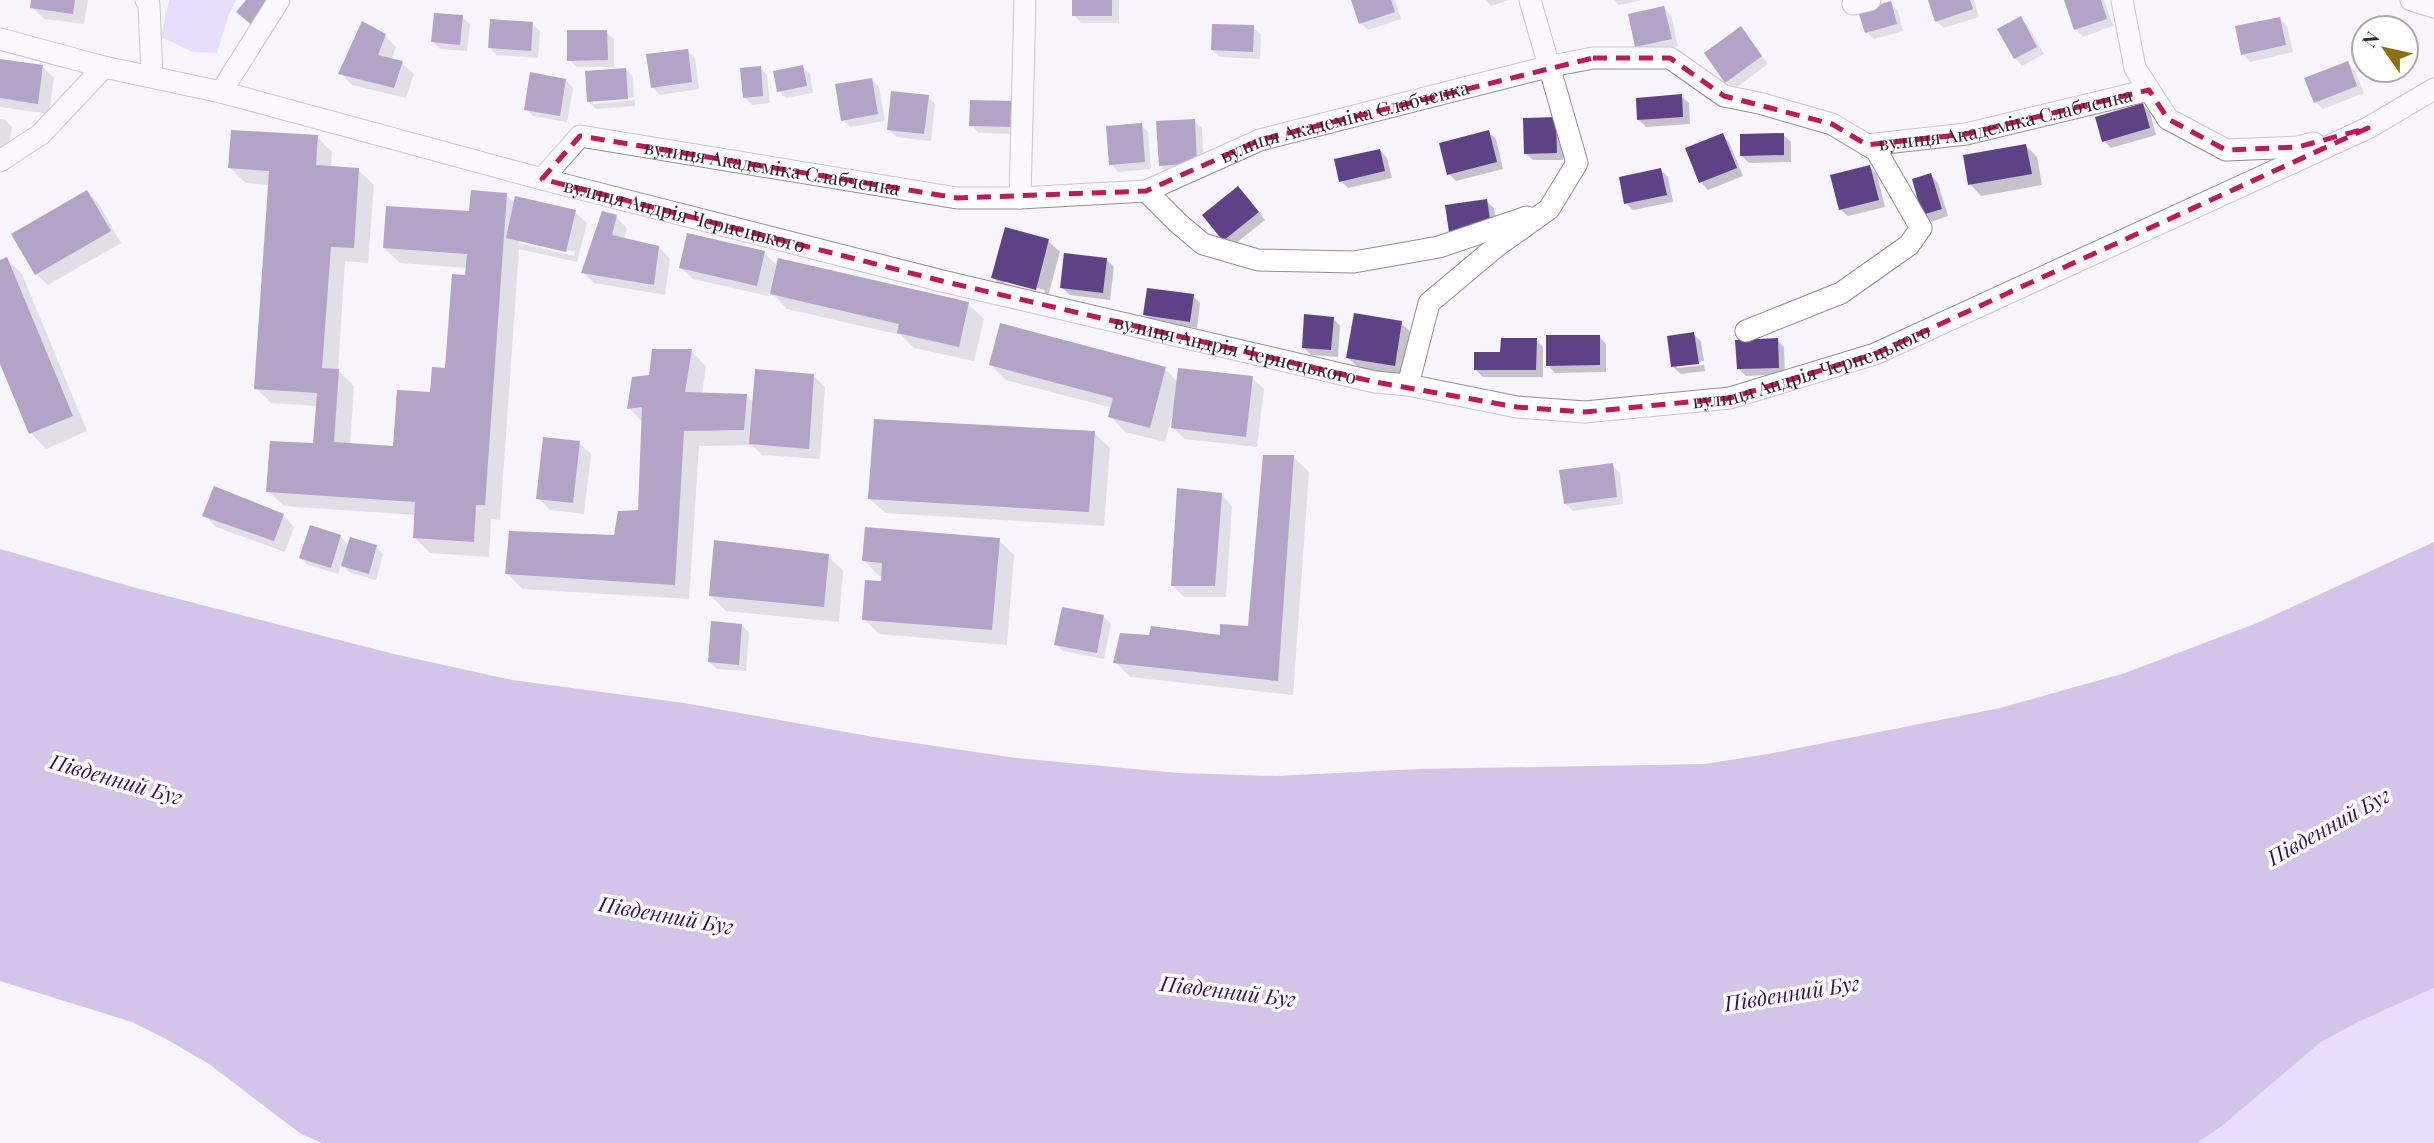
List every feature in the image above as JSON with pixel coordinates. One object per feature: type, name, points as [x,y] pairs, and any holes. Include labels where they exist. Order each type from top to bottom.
[{"type":"street","points":[[146,0],[149,5],[152,77]]},
{"type":"street","points":[[220,92],[279,0]]},
{"type":"street","points":[[1020,198],[1025,0]]},
{"type":"street","points":[[1408,385],[1429,303],[1497,246],[1549,209],[1577,163],[1530,0]]},
{"type":"street","points":[[2122,0],[2135,68],[2168,119],[2225,150],[2298,147],[2368,128]]},
{"type":"street","points":[[2411,0],[2434,7]]},
{"type":"street","name":"вулиця Андрія Чернецького","points":[[0,39],[220,92],[542,179],[942,281],[1376,382],[1408,385],[1517,407],[1585,412],[1730,398],[1875,354],[2368,128],[2434,89]]},
{"type":"street","name":"вулиця Академіка Слабченка","points":[[542,179],[580,136],[957,198],[1020,198],[1146,191],[1260,140],[1551,66],[1593,58],[1670,58],[1724,96],[1832,124],[1867,145],[1966,134],[2149,90]]},
{"type":"street","points":[[0,161],[41,134],[104,66]]},
{"type":"street","points":[[1746,331],[1841,293],[1909,245],[1922,228],[1876,150],[1867,145]]},
{"type":"street","points":[[1146,191],[1203,244],[1258,260],[1354,262],[1439,247],[1549,209]]},
{"type":"highlighted area","points":[[1593,58],[1670,58],[1724,96],[1832,124],[1867,145],[1966,134],[2149,90],[2168,119],[2226,150],[2298,147],[2368,128],[1875,354],[1730,398],[1585,412],[1517,407],[1375,382],[942,281],[542,179],[580,136],[957,198],[1146,191],[1260,140]]},
{"type":"shaded area","points":[[169,0],[236,0],[217,53],[193,52],[161,37]]},
{"type":"shaded area","points":[[2434,988],[2434,1143],[2197,1143],[2222,1126],[2321,1042]]},
{"type":"water","name":"Південний Буг","points":[[2434,542],[2434,988],[2321,1042],[2222,1126],[2197,1143],[322,1143],[301,1134],[209,1064],[166,1039],[132,1022],[0,981],[0,549],[136,588],[398,655],[512,680],[684,703],[874,737],[1016,758],[1178,773],[1276,776],[1418,769],[1704,764],[2000,708],[2125,673],[2257,623]]},
{"type":"building","points":[[31,0],[75,0],[73,14],[30,8]]},
{"type":"building","points":[[246,0],[269,0],[253,26],[236,12]]},
{"type":"building","points":[[1072,0],[1112,0],[1112,16],[1072,16]]},
{"type":"building","points":[[1351,0],[1391,0],[1395,12],[1359,24]]},
{"type":"building","points":[[1928,0],[1970,0],[1973,9],[1935,22]]},
{"type":"building","points":[[2064,0],[2101,0],[2107,19],[2074,30]]},
{"type":"building","points":[[1891,1],[1897,24],[1865,33],[1858,11]]},
{"type":"building","points":[[1664,6],[1672,39],[1635,47],[1628,14]]},
{"type":"building","points":[[434,13],[463,15],[460,45],[431,42]]},
{"type":"building","points":[[2021,16],[2037,47],[2014,59],[1997,29]]},
{"type":"building","points":[[2280,17],[2286,45],[2241,55],[2235,26]]},
{"type":"building","points":[[490,19],[533,22],[531,51],[488,48]]},
{"type":"building","points":[[362,21],[386,34],[378,55],[403,61],[394,88],[338,74]]},
{"type":"building","points":[[1212,24],[1254,25],[1253,52],[1211,50]]},
{"type":"building","points":[[1741,26],[1762,56],[1725,83],[1704,53]]},
{"type":"building","points":[[567,30],[607,30],[608,60],[567,61]]},
{"type":"building","points":[[688,49],[692,82],[651,88],[646,54]]},
{"type":"building","points":[[0,59],[43,65],[38,104],[0,98]]},
{"type":"building","points":[[2348,61],[2350,84],[2357,86],[2314,103],[2304,78]]},
{"type":"building","points":[[803,65],[807,86],[777,92],[773,71]]},
{"type":"building","points":[[761,66],[763,96],[743,98],[740,68]]},
{"type":"building","points":[[626,68],[628,99],[587,102],[585,71]]},
{"type":"building","points":[[530,72],[566,79],[560,116],[524,110]]},
{"type":"building","points":[[872,78],[878,114],[841,121],[835,84]]},
{"type":"building","points":[[891,91],[929,95],[924,134],[887,130]]},
{"type":"building","points":[[1682,94],[1683,117],[1637,120],[1636,98]]},
{"type":"building","points":[[970,100],[1016,101],[1016,127],[969,126]]},
{"type":"building","points":[[2143,103],[2150,128],[2102,142],[2095,117]]},
{"type":"building","points":[[1556,117],[1557,153],[1524,154],[1523,118]]},
{"type":"building","points":[[1195,119],[1197,163],[1159,166],[1156,121]]},
{"type":"building","points":[[1142,123],[1145,162],[1109,165],[1106,126]]},
{"type":"building","points":[[231,130],[318,135],[316,165],[359,168],[354,248],[331,247],[322,368],[339,369],[334,442],[393,446],[397,390],[430,392],[432,367],[445,368],[452,274],[465,275],[467,254],[383,248],[386,206],[469,211],[471,190],[507,193],[485,505],[476,505],[474,542],[413,538],[415,502],[266,492],[270,441],[313,443],[317,393],[254,389],[269,171],[228,168]]},
{"type":"building","points":[[1489,130],[1497,162],[1447,175],[1439,143]]},
{"type":"building","points":[[1723,133],[1737,168],[1699,183],[1685,148]]},
{"type":"building","points":[[1784,133],[1784,155],[1740,156],[1740,134]]},
{"type":"building","points":[[2026,144],[2032,174],[1968,185],[1963,155]]},
{"type":"building","points":[[1380,149],[1385,171],[1339,182],[1334,159]]},
{"type":"building","points":[[1870,165],[1879,200],[1839,210],[1830,175]]},
{"type":"building","points":[[1661,168],[1667,195],[1624,204],[1619,177]]},
{"type":"building","points":[[1931,173],[1942,209],[1922,215],[1912,179]]},
{"type":"building","points":[[1238,186],[1259,212],[1223,241],[1202,215]]},
{"type":"building","points":[[87,190],[111,231],[35,275],[11,234]]},
{"type":"building","points":[[515,196],[576,210],[566,252],[506,238]]},
{"type":"building","points":[[1487,199],[1491,226],[1449,232],[1445,205]]},
{"type":"building","points":[[602,211],[617,215],[612,235],[659,246],[654,285],[581,273]]},
{"type":"building","points":[[1005,227],[1049,239],[1036,290],[991,278]]},
{"type":"building","points":[[687,233],[765,251],[757,286],[679,268]]},
{"type":"building","points":[[1064,253],[1107,258],[1103,293],[1060,288]]},
{"type":"building","points":[[7,257],[73,416],[29,434],[0,364],[0,260]]},
{"type":"building","points":[[778,258],[969,302],[959,347],[897,333],[899,324],[770,294]]},
{"type":"building","points":[[1147,288],[1194,294],[1190,322],[1143,315]]},
{"type":"building","points":[[1354,313],[1402,321],[1395,366],[1346,358]]},
{"type":"building","points":[[1304,314],[1334,317],[1331,350],[1302,348]]},
{"type":"building","points":[[1000,323],[1166,367],[1150,428],[1108,417],[1113,398],[989,365]]},
{"type":"building","points":[[1694,332],[1699,364],[1671,367],[1667,336]]},
{"type":"building","points":[[1546,335],[1600,335],[1600,365],[1546,366]]},
{"type":"building","points":[[1501,338],[1537,338],[1536,370],[1474,370],[1474,352],[1500,352]]},
{"type":"building","points":[[1778,338],[1779,368],[1737,369],[1735,340]]},
{"type":"building","points":[[652,349],[692,349],[685,392],[747,394],[744,430],[684,431],[675,585],[505,574],[509,531],[614,535],[618,511],[638,510],[642,407],[627,409],[632,377],[649,375]]},
{"type":"building","points":[[1178,368],[1253,376],[1246,437],[1171,428]]},
{"type":"building","points":[[755,369],[814,374],[809,449],[749,444]]},
{"type":"building","points":[[874,419],[1095,431],[1089,512],[868,499]]},
{"type":"building","points":[[543,437],[580,441],[573,503],[536,499]]},
{"type":"building","points":[[1263,455],[1294,455],[1278,681],[1113,663],[1120,633],[1149,635],[1151,626],[1220,635],[1220,624],[1248,626]]},
{"type":"building","points":[[1613,463],[1617,497],[1564,504],[1559,470]]},
{"type":"building","points":[[214,486],[284,514],[274,541],[202,516]]},
{"type":"building","points":[[1177,488],[1222,493],[1215,586],[1171,586]]},
{"type":"building","points":[[310,525],[341,535],[331,568],[299,558]]},
{"type":"building","points":[[865,527],[1000,538],[992,630],[862,620],[865,580],[881,581],[882,563],[862,561]]},
{"type":"building","points":[[350,537],[377,545],[369,574],[341,566]]},
{"type":"building","points":[[714,540],[829,554],[824,607],[709,596]]},
{"type":"building","points":[[1062,607],[1104,615],[1097,653],[1054,645]]},
{"type":"building","points":[[711,621],[742,624],[739,665],[708,662]]}]
